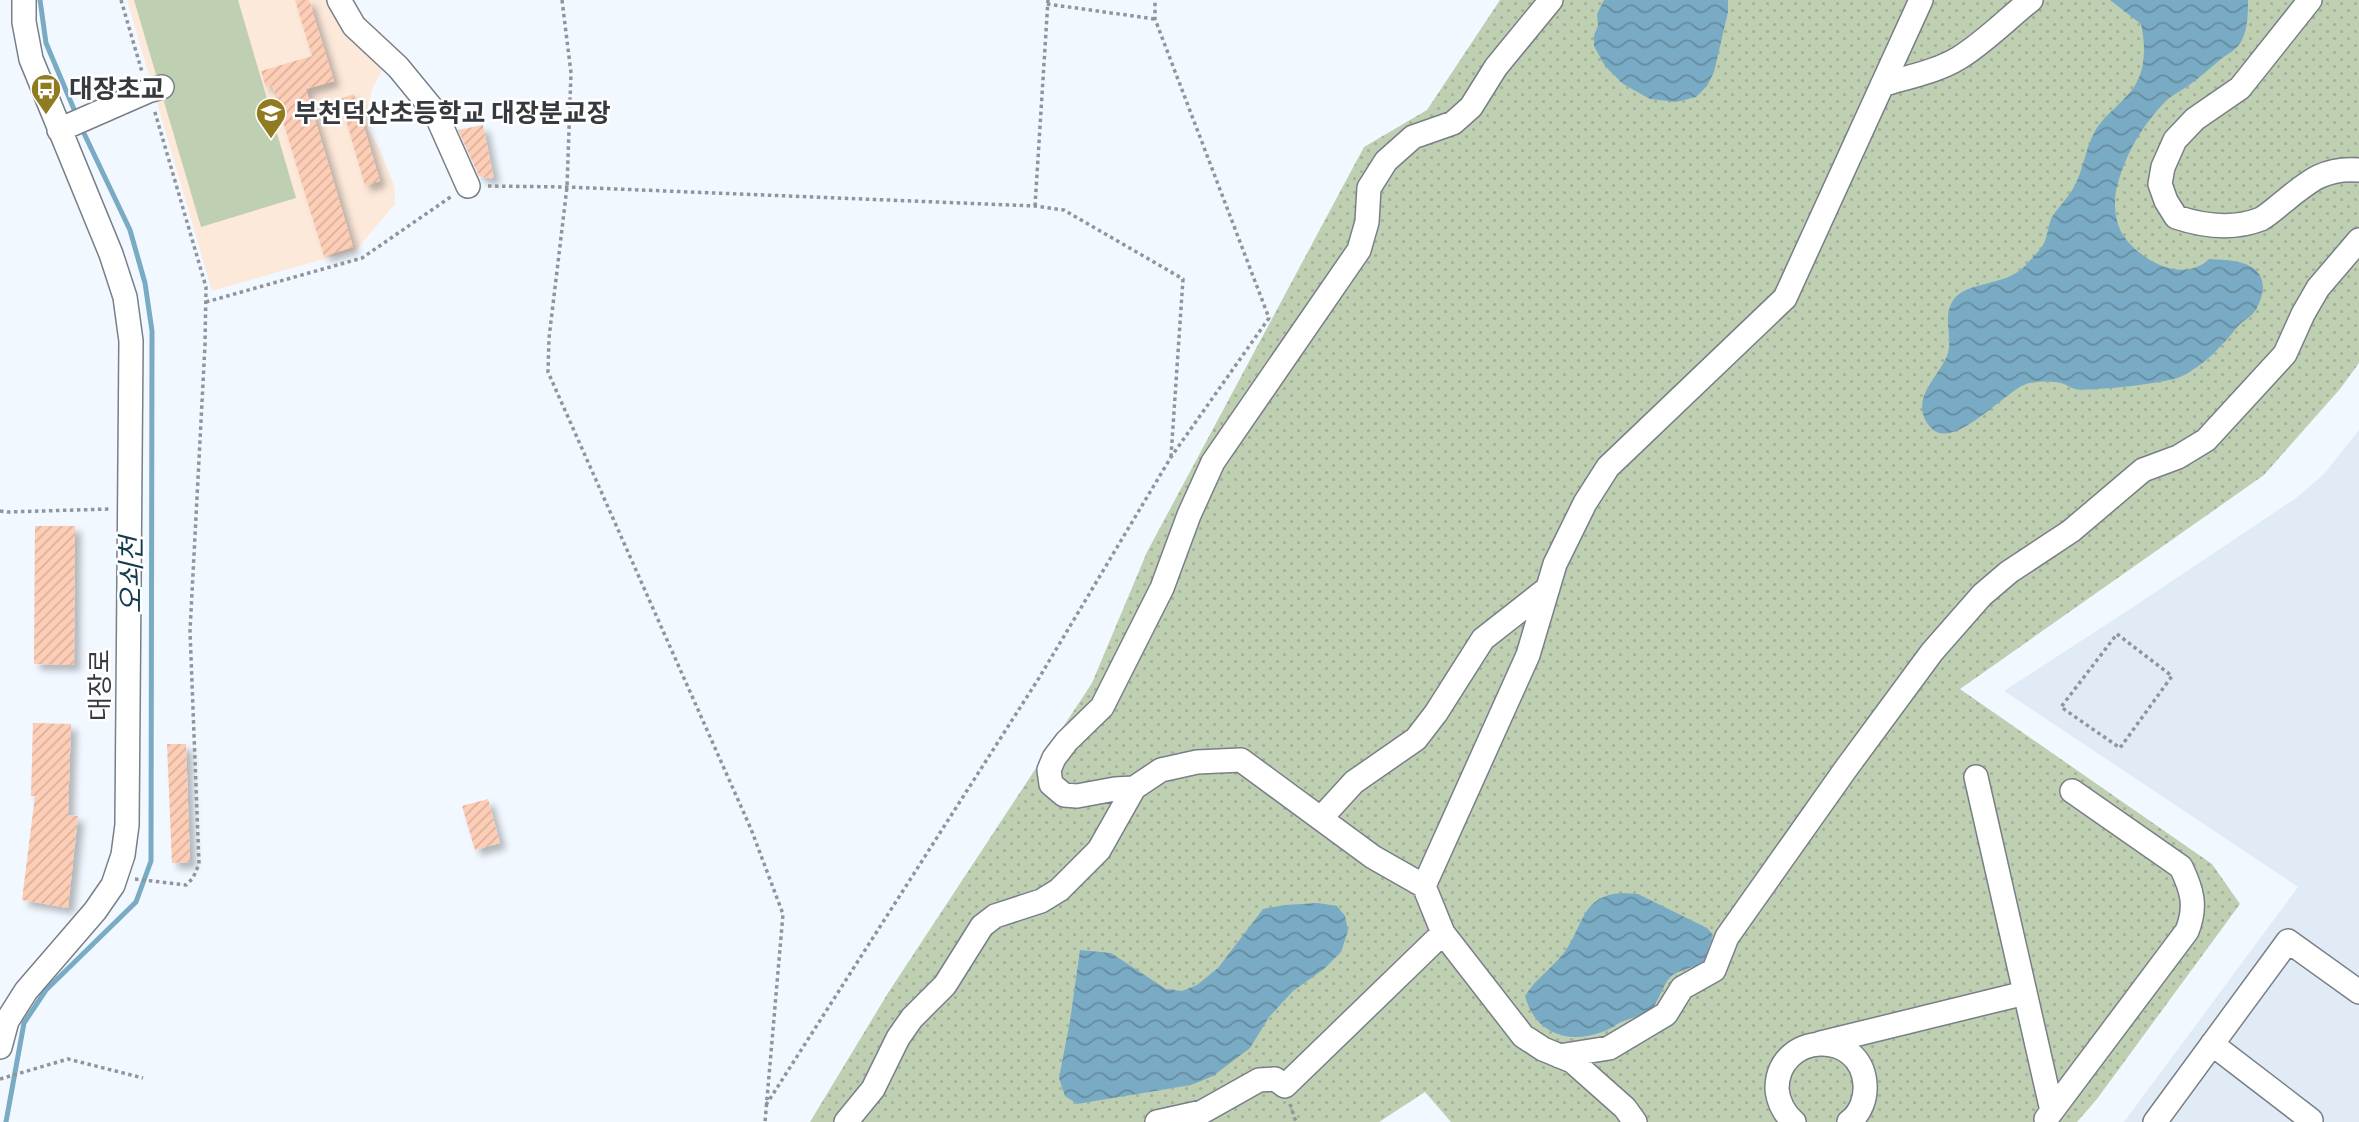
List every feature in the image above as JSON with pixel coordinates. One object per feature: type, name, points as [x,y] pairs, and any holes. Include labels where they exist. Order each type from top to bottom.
[{"type":"street","name":"대장로","points":[[0,1047],[7,1021],[26,991],[95,911],[113,885],[123,855],[127,825],[131,341],[125,297],[111,254],[31,60],[24,22],[24,0]]},
{"type":"street","points":[[339,0],[355,26],[398,67],[435,112],[467,186]]},
{"type":"street","points":[[1135,788],[1077,796],[1064,795],[1051,784],[1049,770],[1067,741],[1102,707],[1162,588],[1189,515],[1213,461],[1359,250],[1367,222],[1369,188],[1386,161],[1413,137],[1453,123],[1471,107],[1496,67],[1551,0]]},
{"type":"street","points":[[1424,886],[1528,655],[1555,564],[1585,503],[1608,467],[1785,298],[1921,0]]},
{"type":"street","points":[[1882,85],[1939,68],[1957,59],[2031,0]]},
{"type":"street","points":[[2310,0],[2240,88],[2195,119],[2175,140],[2163,167],[2160,184],[2176,217],[2209,225],[2239,225],[2263,218],[2321,174],[2341,169],[2359,170]]},
{"type":"street","points":[[59,130],[155,89]]},
{"type":"street","points":[[1559,1056],[1609,1048],[1666,1014],[1682,988],[1714,970],[1727,937],[1845,770],[1932,652],[1973,605],[2009,572],[2071,531],[2143,470],[2179,457],[2206,440],[2285,354],[2318,288],[2359,240]]},
{"type":"street","points":[[1322,817],[1354,782],[1416,739],[1436,713],[1483,639],[1548,588]]},
{"type":"street","points":[[846,1122],[873,1089],[898,1038],[912,1018],[945,985],[982,926],[995,916],[1041,901],[1059,890],[1099,849],[1135,788],[1161,770],[1197,762],[1241,760],[1322,817],[1373,858],[1424,886],[1443,933],[1523,1036],[1543,1049],[1572,1060],[1625,1108],[1635,1122]]},
{"type":"street","points":[[1976,777],[2025,993],[2048,1117]]},
{"type":"street","points":[[2048,1117],[2187,931],[2194,906],[2190,886],[2181,867],[2072,791]]},
{"type":"street","points":[[1157,1122],[1202,1112],[1259,1080],[1275,1079],[1284,1086],[1443,933]]},
{"type":"street","points":[[2155,1122],[2288,942],[2359,992]]},
{"type":"street","points":[[1787,1117],[1777,1094],[1777,1080],[1783,1065],[1792,1054],[1805,1046],[2025,993]]},
{"type":"street","points":[[1820,1043],[1835,1045],[1848,1052],[1865,1077],[1866,1092],[1856,1116]]},
{"type":"street","points":[[2212,1044],[2311,1120],[2310,1122]]},
{"type":"path","points":[[115,877],[186,885],[194,878],[199,864],[190,631],[206,302],[206,287],[155,89],[121,0]]},
{"type":"path","points":[[562,0],[571,73],[567,187],[549,338],[548,372],[751,829],[783,914],[765,1122]]},
{"type":"path","points":[[766,1105],[1039,678],[1171,457],[1269,318],[1155,19],[1155,0]]},
{"type":"path","points":[[1035,206],[1048,2],[1155,19]]},
{"type":"path","points":[[206,302],[362,258],[467,186],[567,187],[1035,206],[1064,210],[1183,279],[1171,457]]},
{"type":"path","points":[[0,511],[129,509]]},
{"type":"path","points":[[2117,634],[2172,676],[2120,748],[2062,707],[2117,634]]},
{"type":"path","points":[[0,1079],[68,1059],[143,1078]]},
{"type":"shaded area","name":"부천덕산초등학교 대장분교장","points":[[127,0],[332,0],[387,62],[373,87],[367,110],[368,129],[380,150],[395,188],[395,204],[356,250],[212,291]]},
{"type":"shaded area","points":[[2359,430],[2359,1122],[2124,1122],[2298,887],[2004,691],[2296,498],[2324,474]]},
{"type":"green space","points":[[134,0],[238,0],[296,198],[201,227]]},
{"type":"green space","points":[[1500,0],[2359,0],[2359,363],[2340,389],[2264,475],[1960,689],[2212,864],[2240,904],[2097,1099],[2077,1122],[1451,1122],[1425,1092],[1379,1122],[810,1122],[888,993],[1092,683],[1147,552],[1364,147],[1427,110]]},
{"type":"water","points":[[1604,0],[1728,0],[1728,12],[1714,72],[1707,86],[1696,97],[1676,102],[1650,99],[1623,84],[1605,66],[1594,46],[1594,35],[1598,26],[1597,14]]},
{"type":"water","points":[[2110,0],[2248,0],[2246,30],[2238,46],[2168,99],[2143,129],[2121,172],[2116,189],[2115,209],[2123,235],[2151,261],[2175,269],[2199,266],[2209,259],[2235,261],[2251,267],[2257,271],[2263,287],[2259,303],[2253,313],[2212,354],[2180,377],[2095,389],[2075,389],[2053,382],[2029,383],[1966,427],[1940,433],[1930,427],[1922,408],[1923,398],[1949,349],[1950,306],[1960,293],[1968,289],[2016,273],[2042,246],[2052,217],[2077,181],[2088,146],[2098,126],[2138,80],[2144,52],[2141,24]]},
{"type":"water","points":[[1638,894],[1707,928],[1713,935],[1703,965],[1680,971],[1669,978],[1652,1010],[1648,1012],[1589,1036],[1554,1033],[1536,1019],[1525,996],[1566,950],[1591,905],[1608,895]]},
{"type":"water","points":[[1318,903],[1337,906],[1345,916],[1348,931],[1341,952],[1324,969],[1293,991],[1269,1017],[1250,1048],[1213,1076],[1191,1085],[1077,1104],[1065,1096],[1059,1078],[1080,950],[1111,953],[1166,989],[1182,991],[1197,985],[1218,968],[1263,909]]},
{"type":"building","points":[[295,0],[309,0],[334,81],[306,89],[353,247],[324,256],[272,85],[266,87],[261,71],[312,56]]},
{"type":"building","points":[[354,94],[380,181],[365,186],[340,99]]},
{"type":"building","points":[[483,125],[494,179],[479,176],[458,130]]},
{"type":"building","points":[[35,526],[75,526],[74,665],[34,664]]},
{"type":"building","points":[[33,723],[71,724],[68,815],[78,816],[68,908],[22,900],[35,796],[31,796]]},
{"type":"building","points":[[167,744],[186,744],[190,862],[172,863]]},
{"type":"building","points":[[488,799],[500,843],[475,850],[462,806]]},
{"type":"waterway","name":"오쇠천","points":[[40,0],[46,43],[76,114]]},
{"type":"waterway","name":"오쇠천","points":[[6,1122],[24,1023],[46,990],[136,902],[151,861],[152,331],[145,283],[130,230],[81,127]]},
{"type":"place","name":"대장초교","points":[[46,116]]},
{"type":"place","name":"부천덕산초등학교 대장분교장","points":[[271,140]]}]
